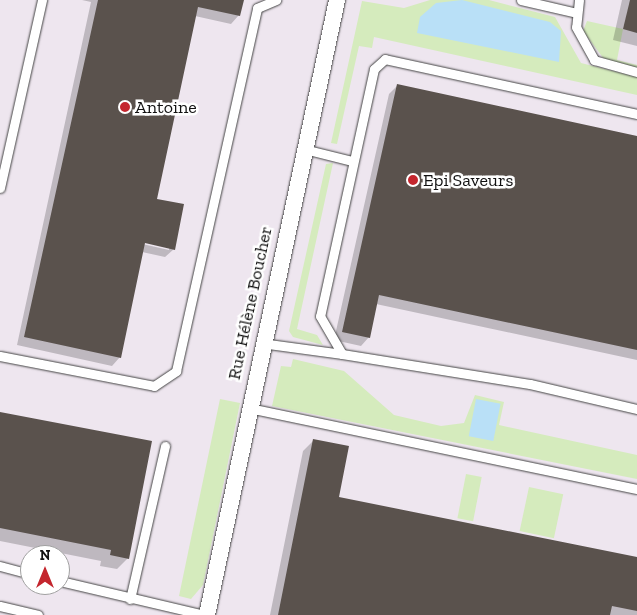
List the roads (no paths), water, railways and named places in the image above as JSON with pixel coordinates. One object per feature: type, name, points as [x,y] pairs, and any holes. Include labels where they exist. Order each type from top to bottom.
[{"type":"street","name":"Rue Hélène Boucher","points":[[206,615],[261,343],[337,0]]},
{"type":"lane","points":[[0,188],[42,0]]},
{"type":"lane","points":[[0,356],[154,386],[176,371],[258,4],[276,0]]},
{"type":"lane","points":[[521,0],[577,13]]},
{"type":"lane","points":[[579,0],[577,13],[580,41],[594,60],[637,72]]},
{"type":"lane","points":[[342,354],[320,316],[352,161],[374,69],[385,59],[637,114]]},
{"type":"lane","points":[[303,149],[352,161]]},
{"type":"lane","points":[[261,343],[530,384],[637,409]]},
{"type":"lane","points":[[248,408],[637,489]]},
{"type":"lane","points":[[130,599],[165,446]]},
{"type":"lane","points":[[0,566],[20,571]]},
{"type":"lane","points":[[70,584],[206,615]]},
{"type":"lane","points":[[0,606],[38,615]]},
{"type":"water","points":[[462,0],[550,22],[561,31],[559,62],[417,33],[420,17],[436,3]]},
{"type":"water","points":[[476,399],[501,404],[493,441],[469,436]]},
{"type":"place","name":"Antoine","points":[[125,107]]},
{"type":"place","name":"Epi Saveurs","points":[[413,180]]}]
